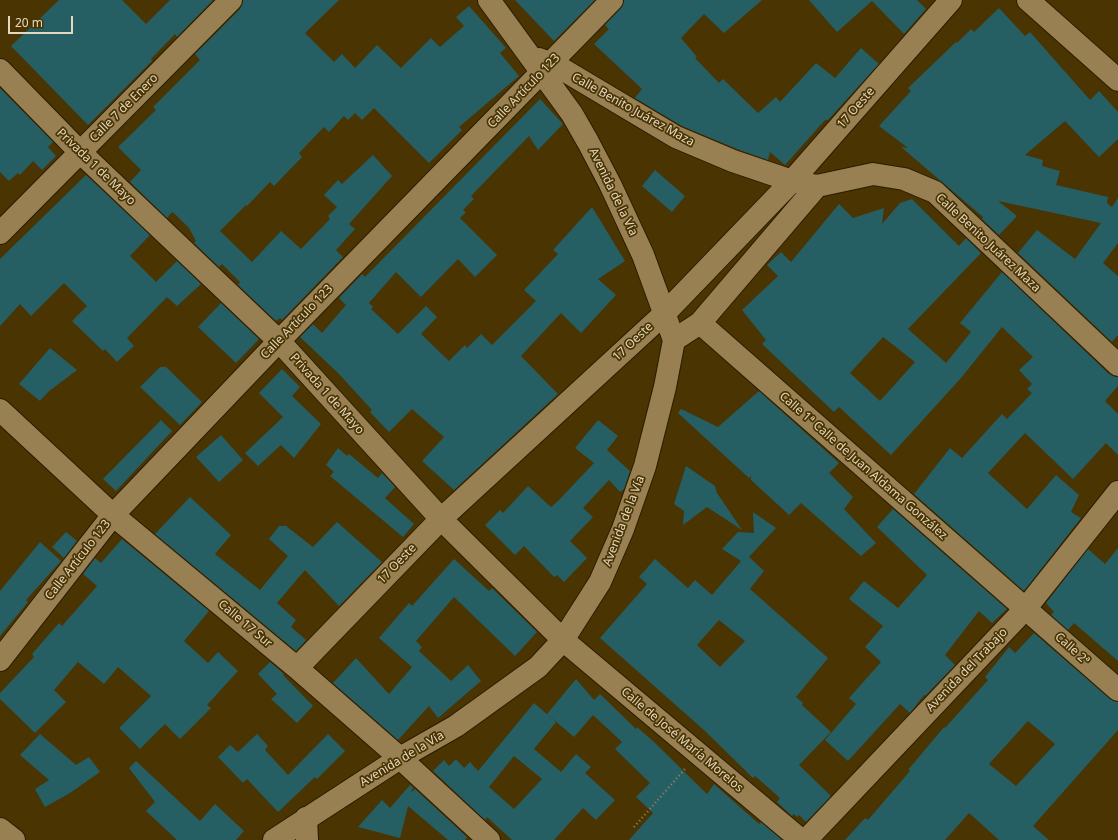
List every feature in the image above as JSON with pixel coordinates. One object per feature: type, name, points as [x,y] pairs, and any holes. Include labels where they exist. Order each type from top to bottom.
[{"type":"street","name":"Calle 7 de Enero","points":[[0,233],[231,0]]},
{"type":"street","name":"Avenida de la Vía","points":[[274,840],[400,758],[456,726],[532,672],[563,640],[600,582],[623,529],[645,466],[665,387],[674,340],[665,313],[643,255],[610,184],[547,68],[529,55],[489,0]]},
{"type":"street","name":"Calle Artículo 123","points":[[0,660],[113,515],[279,341],[612,0]]},
{"type":"street","name":"17 Oeste","points":[[297,668],[441,519],[665,313],[792,181],[951,0]]},
{"type":"street","points":[[1028,0],[1118,80]]},
{"type":"street","name":"Calle Benito Juárez Maza","points":[[547,68],[596,90],[676,137],[733,161],[792,181],[817,186],[873,174],[904,179],[935,192],[1118,365]]},
{"type":"street","name":"Privada 1 de Mayo","points":[[0,70],[80,152],[279,341],[441,519],[563,640]]},
{"type":"street","points":[[572,114],[596,90]]},
{"type":"street","points":[[674,340],[700,323],[817,186]]},
{"type":"street","name":"Calle 1ª Calle de Juan Aldama González","points":[[700,323],[1026,608]]},
{"type":"street","name":"Calle 17 Sur","points":[[0,410],[113,515],[297,668],[400,758],[489,840]]},
{"type":"street","name":"Avenida del Trabajo","points":[[806,840],[1026,608],[1118,492]]},
{"type":"street","name":"Calle 2ª","points":[[1026,608],[1118,690]]},
{"type":"street","name":"Calle de José María Morelos","points":[[563,640],[801,840]]},
{"type":"street","points":[[306,818],[307,840]]},
{"type":"street","points":[[0,829],[14,840]]},
{"type":"path","points":[[634,827],[698,754]]},
{"type":"building","points":[[59,0],[122,0],[146,24],[170,0],[213,0],[177,37],[175,34],[151,59],[152,61],[88,125],[11,46]]},
{"type":"building","points":[[243,0],[339,0],[305,33],[334,62],[342,54],[355,68],[377,45],[401,68],[431,38],[440,47],[464,26],[456,17],[469,6],[506,48],[500,53],[519,76],[459,127],[462,130],[429,163],[374,108],[362,120],[355,113],[348,120],[344,116],[329,132],[324,127],[299,153],[302,157],[274,186],[270,182],[220,231],[252,262],[281,231],[301,249],[330,219],[328,216],[337,207],[324,195],[338,180],[342,184],[373,155],[392,176],[349,224],[355,229],[336,250],[343,257],[282,320],[280,318],[276,321],[238,285],[240,282],[222,264],[219,267],[194,243],[196,241],[189,228],[176,215],[172,212],[167,218],[130,182],[141,170],[118,147],[156,110],[153,107],[200,60],[195,54],[240,9]]},
{"type":"building","points":[[515,0],[595,0],[554,41]]},
{"type":"building","points":[[624,0],[762,0],[724,33],[704,14],[681,38],[697,57],[695,58],[719,83],[723,79],[758,113],[776,97],[780,102],[816,63],[835,78],[861,48],[879,64],[828,120],[825,120],[785,165],[770,152],[768,160],[682,126],[635,98],[642,89],[594,44],[609,29],[605,25],[621,8]]},
{"type":"building","points":[[809,0],[917,0],[926,9],[904,34],[872,1],[837,32]]},
{"type":"building","points":[[999,8],[1025,36],[1030,32],[1090,100],[1099,91],[1118,112],[1118,139],[1099,157],[1065,121],[1025,155],[1043,160],[1042,166],[1060,171],[1056,185],[1108,197],[1107,203],[1112,207],[1118,198],[1118,243],[1103,263],[1118,276],[1118,335],[1112,342],[1018,253],[1037,230],[1075,259],[1101,223],[998,201],[1017,216],[999,235],[982,219],[983,217],[901,147],[908,148],[879,126],[911,91],[908,88],[956,42],[957,43],[971,29],[974,32]]},
{"type":"building","points":[[0,88],[53,142],[48,147],[56,156],[42,170],[33,161],[20,175],[18,173],[9,181],[0,172]]},
{"type":"building","points":[[540,99],[563,124],[538,150],[529,136],[471,196],[474,199],[463,210],[466,212],[460,218],[497,255],[475,277],[458,259],[421,297],[396,272],[369,303],[373,307],[371,309],[398,334],[426,306],[437,317],[421,334],[449,361],[465,345],[467,348],[481,334],[492,345],[536,301],[524,290],[558,254],[553,250],[592,207],[625,261],[598,279],[616,295],[581,333],[561,313],[521,356],[558,394],[454,490],[422,461],[444,437],[412,409],[389,432],[370,412],[372,410],[338,373],[300,337],[313,324],[322,333],[346,305],[339,298],[362,274],[365,277]]},
{"type":"building","points":[[655,170],[685,196],[672,212],[642,186]]},
{"type":"building","points":[[86,175],[150,235],[130,256],[156,282],[177,261],[201,284],[177,306],[167,297],[127,338],[134,346],[117,362],[105,349],[103,351],[72,321],[87,306],[64,283],[31,316],[20,304],[0,326],[0,259]]},
{"type":"building","points":[[912,199],[959,246],[966,238],[981,253],[908,329],[946,363],[971,332],[960,323],[1002,272],[1109,374],[1118,377],[1118,386],[1105,401],[1118,414],[1118,455],[1106,443],[1073,479],[1025,433],[988,473],[1027,509],[1056,475],[1079,495],[1071,512],[1081,518],[1024,591],[914,494],[950,448],[962,458],[1002,414],[1007,419],[1032,393],[1027,389],[1032,384],[1019,370],[1033,357],[1002,327],[961,378],[891,455],[839,407],[834,412],[762,344],[766,340],[742,310],[778,276],[767,265],[781,252],[791,262],[839,204],[853,218],[884,208],[882,224],[900,203]],"holes":[[[883,337],[915,362],[880,401],[850,373]]]},
{"type":"building","points":[[221,303],[259,339],[236,363],[198,327]]},
{"type":"building","points":[[50,348],[77,370],[48,392],[40,401],[19,384]]},
{"type":"building","points":[[160,367],[166,367],[202,402],[180,425],[140,387]]},
{"type":"building","points":[[282,369],[300,387],[292,396],[321,424],[294,458],[281,445],[258,466],[245,453],[283,417],[259,393]]},
{"type":"building","points":[[759,391],[839,463],[829,473],[853,497],[844,509],[876,543],[861,556],[801,503],[789,515],[751,480],[751,476],[749,478],[678,413],[681,409],[718,427]]},
{"type":"building","points":[[161,420],[172,431],[116,491],[103,479]]},
{"type":"building","points":[[598,420],[618,436],[607,450],[630,471],[624,489],[620,492],[609,480],[583,508],[593,517],[570,541],[587,558],[564,582],[557,575],[554,577],[524,546],[515,555],[485,525],[500,510],[503,513],[528,486],[551,507],[557,502],[594,463],[575,448]]},
{"type":"building","points":[[221,435],[243,460],[219,482],[196,457]]},
{"type":"building","points":[[338,448],[347,456],[349,454],[378,478],[382,473],[395,487],[385,498],[414,524],[403,537],[330,476],[334,472],[326,465]]},
{"type":"building","points":[[686,466],[715,486],[717,493],[742,530],[707,507],[683,525],[684,511],[674,504]]},
{"type":"building","points":[[190,497],[231,535],[215,554],[260,590],[288,556],[269,539],[279,526],[286,526],[313,547],[337,522],[382,562],[339,606],[305,570],[277,603],[296,620],[291,627],[306,640],[296,651],[155,534]]},
{"type":"building","points":[[893,509],[1007,609],[992,623],[979,611],[945,655],[955,665],[926,695],[924,695],[910,713],[900,704],[848,761],[825,740],[856,704],[849,698],[881,662],[865,647],[883,626],[849,599],[864,581],[898,608],[927,575],[877,527]]},
{"type":"building","points":[[753,512],[776,528],[749,557],[764,571],[750,589],[828,658],[796,697],[803,703],[802,705],[831,732],[799,765],[831,796],[806,822],[799,815],[797,817],[794,814],[792,816],[777,802],[780,798],[755,776],[753,778],[705,731],[600,638],[647,584],[639,577],[655,559],[688,588],[695,580],[712,595],[741,561],[722,549],[738,532],[754,533]],"holes":[[[719,620],[745,641],[720,667],[697,645]]]},
{"type":"building","points":[[66,532],[77,541],[64,558],[52,547]]},
{"type":"building","points":[[122,539],[209,611],[184,641],[208,663],[218,652],[238,671],[207,705],[211,708],[180,739],[165,724],[140,749],[119,728],[151,696],[118,667],[104,684],[78,662],[54,690],[66,702],[35,733],[0,699],[0,693],[34,657],[32,654],[59,623],[62,626],[97,586],[83,574],[95,558],[101,563]]},
{"type":"building","points":[[40,542],[61,561],[26,600],[28,602],[0,636],[0,591]]},
{"type":"building","points":[[1118,548],[1118,661],[1074,623],[1068,630],[1051,615],[1054,612],[1046,603],[1088,549],[1105,564]]},
{"type":"building","points":[[454,559],[489,591],[492,588],[537,632],[515,656],[454,597],[416,641],[422,647],[419,651],[451,681],[468,665],[481,681],[438,718],[429,706],[398,740],[333,683],[356,658],[389,694],[412,667],[379,638],[409,603],[412,606]]},
{"type":"building","points":[[1034,633],[1110,699],[1118,702],[1118,730],[1033,826],[1049,840],[999,840],[969,813],[945,840],[845,840],[865,818],[868,820],[910,771],[908,770],[944,727],[945,728],[988,680],[985,677],[1009,647],[1015,653]],"holes":[[[1028,721],[1055,744],[1016,786],[989,764]]]},
{"type":"building","points":[[270,662],[284,674],[283,675],[313,706],[297,723],[271,699],[277,694],[258,674]]},
{"type":"building","points":[[576,679],[594,700],[600,694],[636,729],[637,727],[654,742],[707,794],[714,784],[759,824],[761,822],[782,840],[629,840],[653,813],[636,797],[650,783],[615,749],[622,742],[593,715],[574,737],[547,714]]},
{"type":"building","points":[[534,703],[556,722],[534,749],[561,772],[576,754],[591,767],[585,773],[615,800],[596,820],[583,808],[554,840],[512,840],[487,817],[485,820],[433,771],[444,760],[449,766],[456,759],[464,768],[470,762],[478,771]],"holes":[[[514,756],[542,779],[514,809],[489,787]]]},
{"type":"building","points":[[40,734],[76,765],[89,757],[100,772],[70,793],[45,807],[35,789],[49,780],[20,755]]},
{"type":"building","points":[[257,734],[268,746],[265,750],[288,775],[328,734],[345,751],[317,779],[315,777],[278,812],[247,779],[243,783],[218,757],[230,745],[238,752]]},
{"type":"building","points":[[136,761],[200,821],[215,804],[244,831],[236,840],[177,840],[146,811],[155,802],[129,768]]},
{"type":"building","points":[[410,785],[413,787],[411,793],[415,789],[467,837],[465,840],[448,840],[408,806],[400,838],[358,827],[382,800],[390,808]]}]
